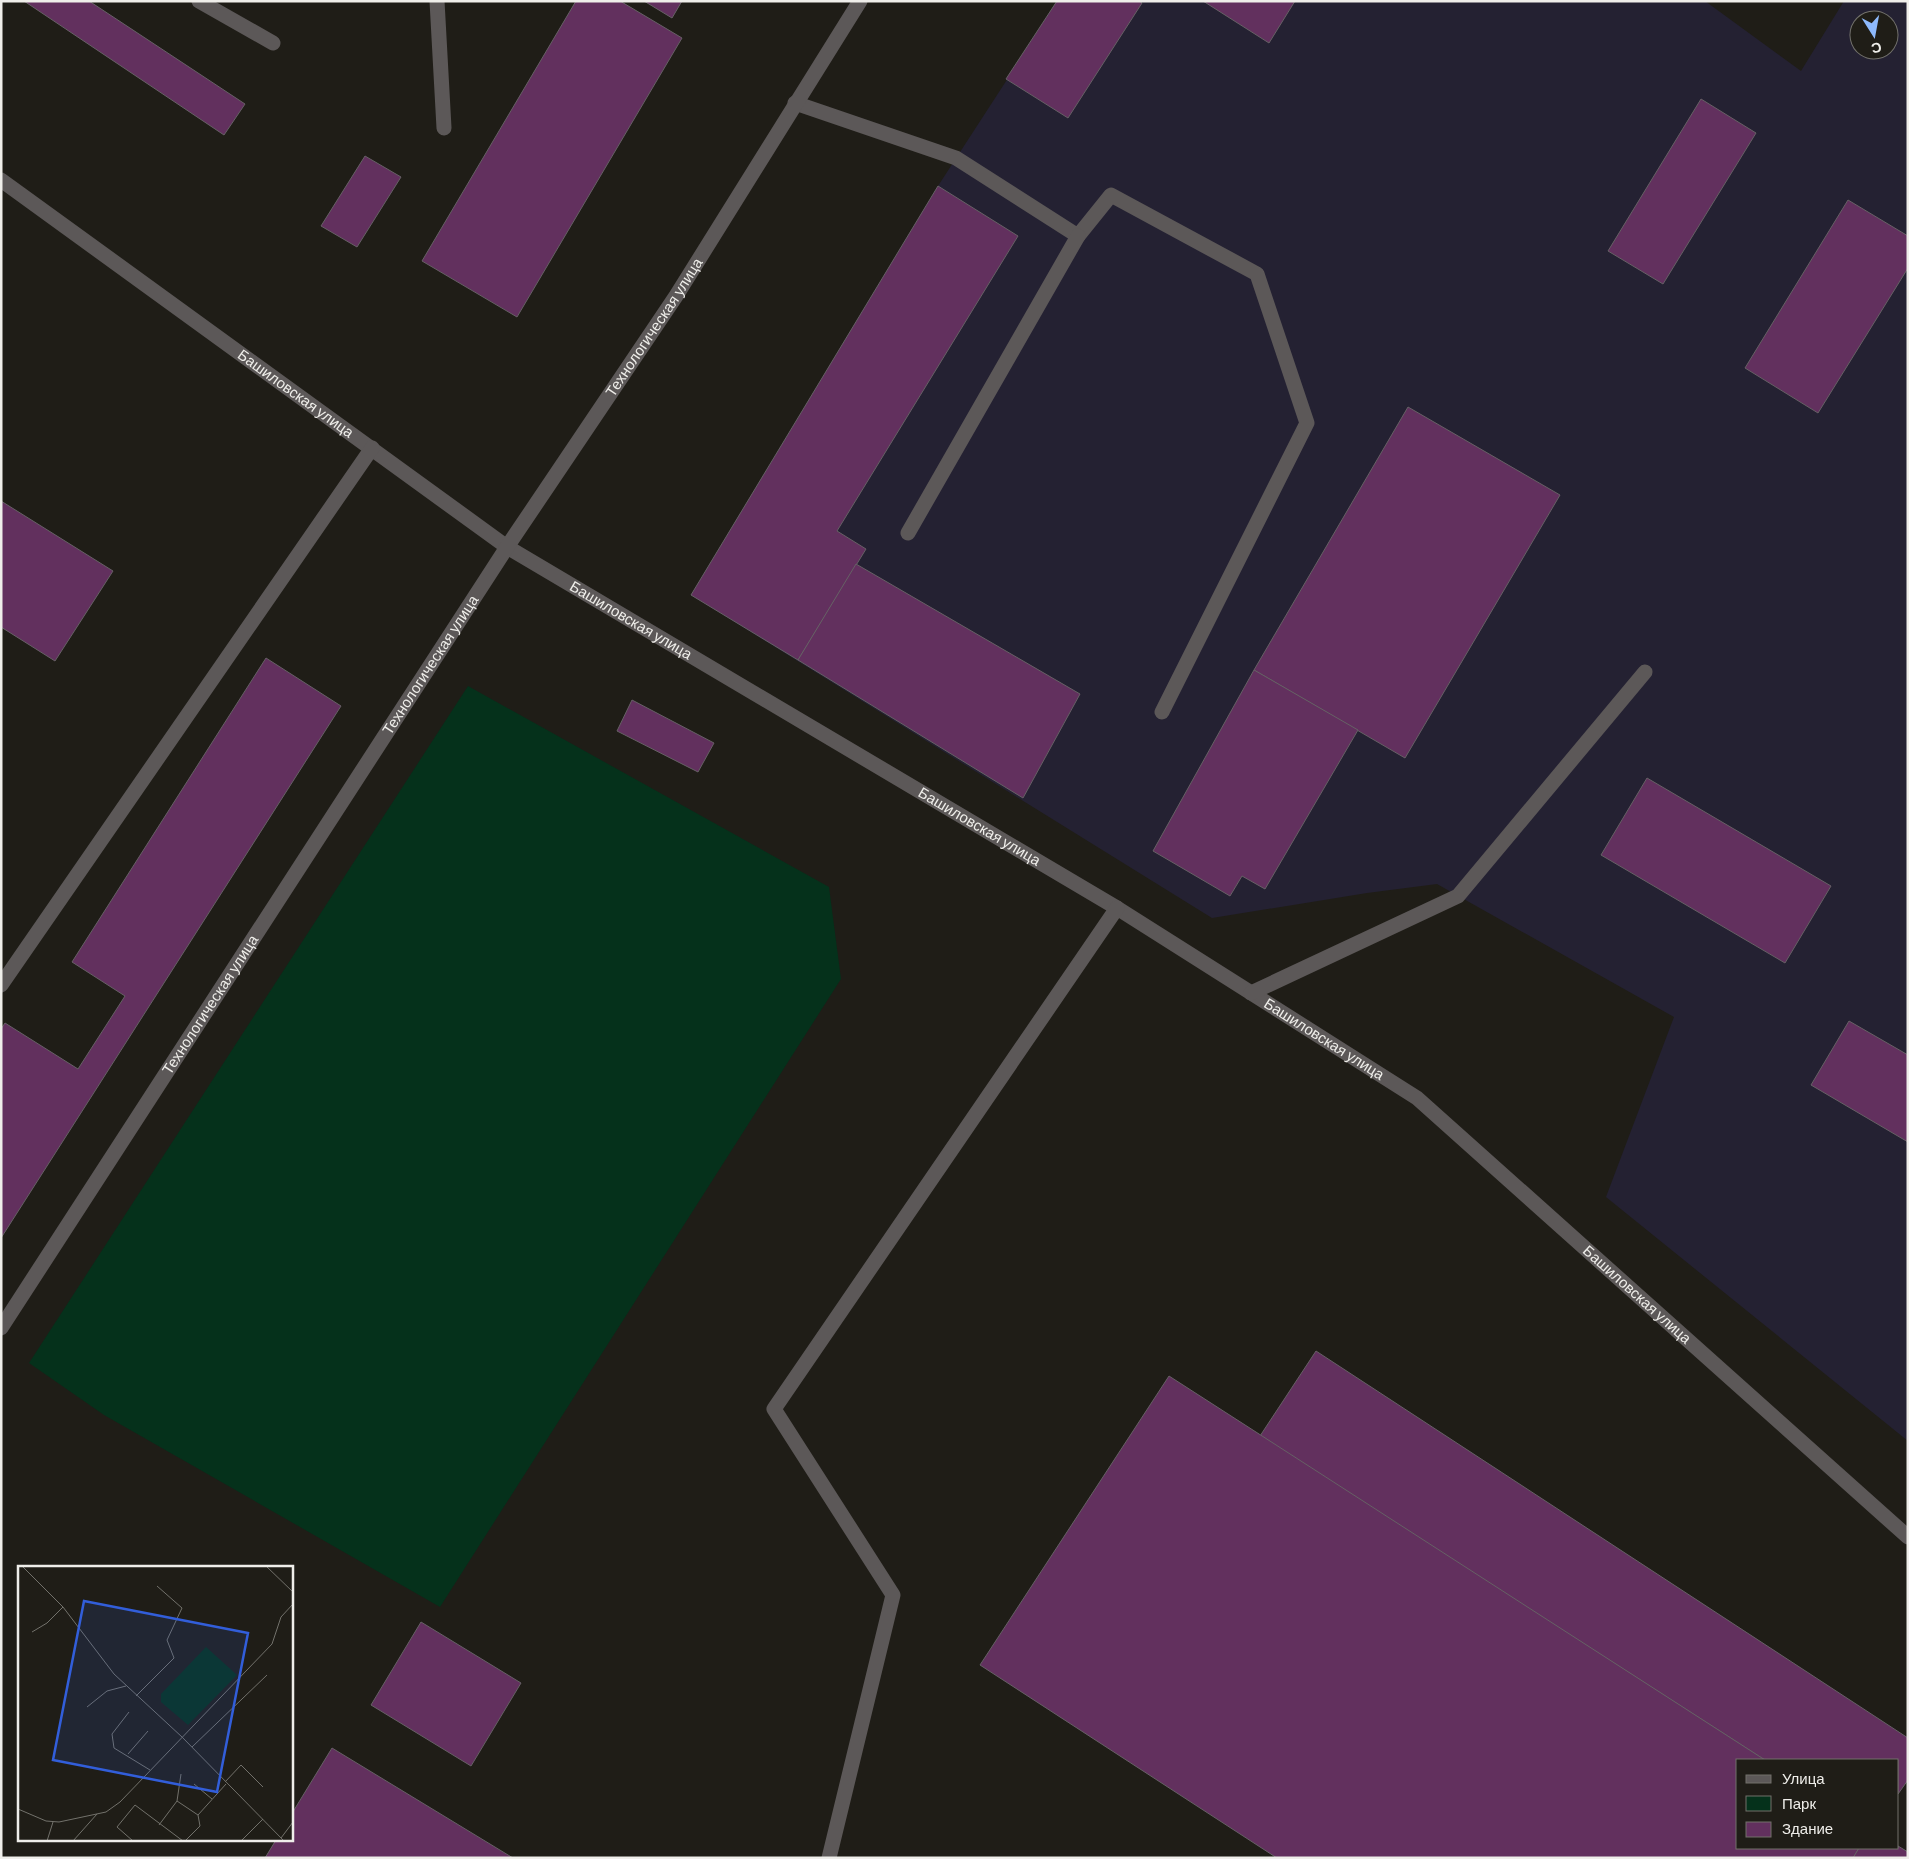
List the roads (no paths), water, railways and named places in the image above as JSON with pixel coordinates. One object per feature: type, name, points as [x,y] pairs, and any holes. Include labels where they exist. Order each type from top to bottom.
[{"type":"street","points":[[199,1],[273,43]]},
{"type":"street","points":[[437,1],[444,128]]},
{"type":"street","name":"Технологическая улица","points":[[1,1328],[507,548],[676,296],[860,1]]},
{"type":"street","points":[[795,103],[956,158],[1078,236]]},
{"type":"street","name":"Башиловская улица","points":[[1,180],[507,548],[1117,908],[1417,1098],[1908,1537]]},
{"type":"street","points":[[908,533],[1078,236],[1111,195],[1257,274],[1307,424],[1162,712]]},
{"type":"street","points":[[1,985],[372,448]]},
{"type":"street","points":[[1251,993],[1458,896],[1645,672]]},
{"type":"street","points":[[829,1858],[892,1595],[774,1409],[1117,908]]}]
